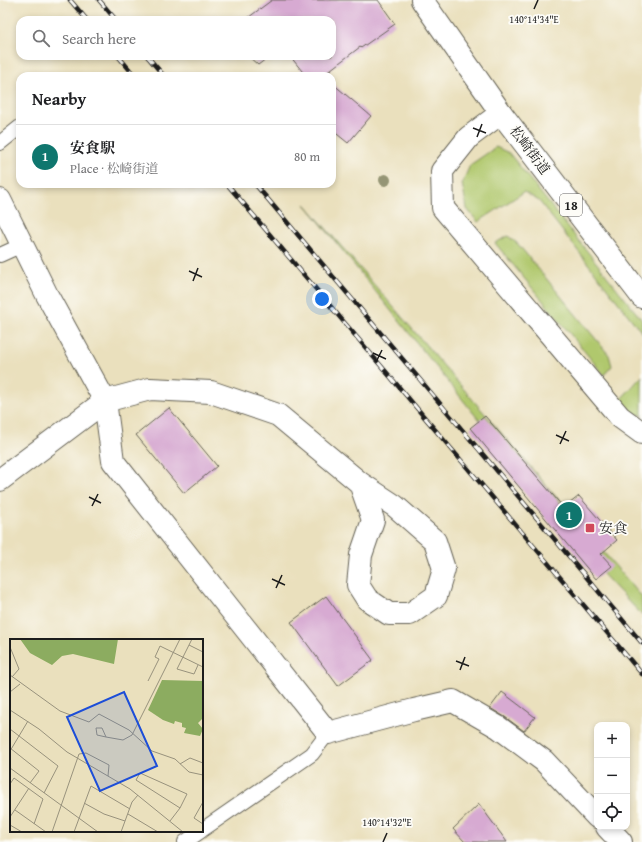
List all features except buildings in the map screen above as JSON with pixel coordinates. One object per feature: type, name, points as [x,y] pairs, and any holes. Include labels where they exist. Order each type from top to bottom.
[{"type":"street","name":"松崎街道","points":[[422,0],[501,113],[642,297]]},
{"type":"street","points":[[501,113],[469,137],[442,171],[444,208],[620,417],[642,433]]},
{"type":"street","points":[[0,200],[47,295],[105,401],[113,460],[328,733],[414,710],[453,702],[498,727],[544,761],[594,814]]},
{"type":"street","points":[[0,480],[105,401],[150,389],[211,392],[278,415],[360,483],[395,506],[435,541],[444,570],[436,596],[410,614],[390,614],[368,599],[358,585],[361,555],[372,520],[360,483]]},
{"type":"street","points":[[610,830],[621,842]]},
{"type":"lane","points":[[0,143],[16,129]]},
{"type":"lane","points":[[0,255],[22,245]]},
{"type":"lane","points":[[203,830],[312,754],[328,733]]},
{"type":"lane","points":[[185,842],[200,832]]},
{"type":"green space","points":[[496,147],[509,153],[642,320],[642,333],[539,201],[524,192],[478,222],[467,209],[462,184],[470,165]]},
{"type":"green space","points":[[305,204],[642,597],[642,615],[603,574]]},
{"type":"green space","points":[[508,236],[518,244],[609,355],[612,366],[604,375],[495,243]]},
{"type":"green space","points":[[642,376],[642,416],[631,411],[620,400]]},
{"type":"railway","points":[[70,0],[84,16]]},
{"type":"railway","points":[[99,0],[113,16]]},
{"type":"railway","points":[[121,60],[132,72]]},
{"type":"railway","points":[[150,60],[161,72]]},
{"type":"railway","points":[[230,188],[642,674]]},
{"type":"railway","points":[[258,188],[642,643]]},
{"type":"place","name":"安食駅","points":[[569,515]]},
{"type":"place","name":"安食","points":[[590,528]]}]
